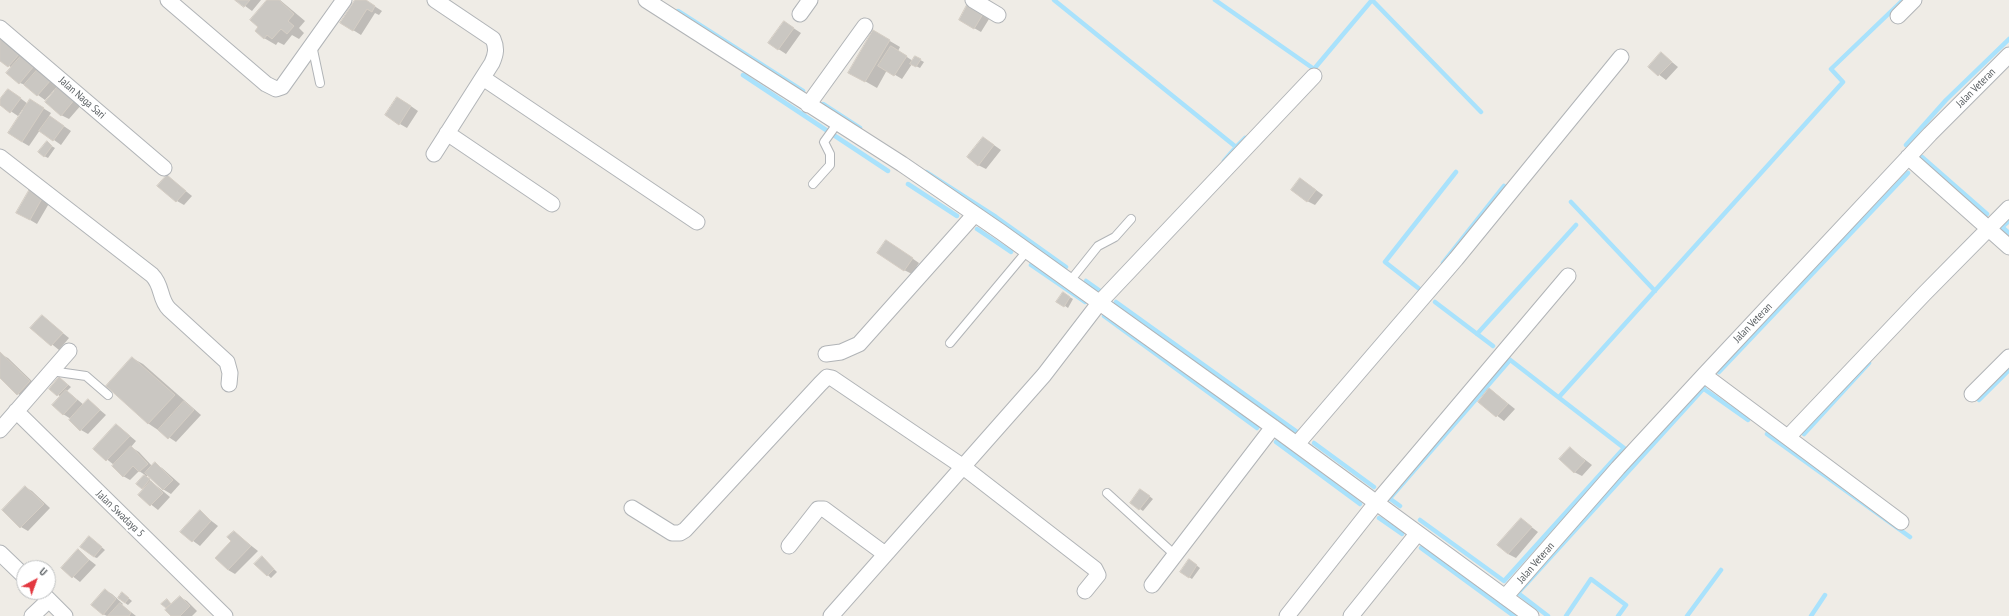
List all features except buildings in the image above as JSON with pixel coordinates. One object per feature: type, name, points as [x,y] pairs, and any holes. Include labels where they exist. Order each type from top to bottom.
[{"type":"street","points":[[168,0],[266,84],[276,89],[282,87],[344,0]]},
{"type":"street","points":[[434,154],[483,78],[496,54],[496,45],[493,39],[435,0]]},
{"type":"street","points":[[646,0],[668,6],[808,105],[974,214],[1100,302],[1297,444],[1417,534],[1531,616]]},
{"type":"street","points":[[800,14],[810,0]]},
{"type":"street","points":[[973,0],[998,15]]},
{"type":"street","points":[[1898,16],[1914,0]]},
{"type":"street","points":[[808,105],[865,26]]},
{"type":"street","name":"Jalan Naga Sari","points":[[0,28],[164,168]]},
{"type":"street","name":"Jalan Veteran","points":[[1505,597],[1618,468],[1704,375],[1908,158],[2009,55]]},
{"type":"street","points":[[1297,444],[1456,259],[1621,57]]},
{"type":"street","points":[[830,616],[1044,375],[1100,302],[1314,76]]},
{"type":"street","points":[[483,78],[697,222]]},
{"type":"street","points":[[448,133],[552,204]]},
{"type":"street","points":[[0,157],[152,275],[159,284],[165,305],[168,309],[227,362],[230,373],[229,384]]},
{"type":"street","points":[[1908,158],[2009,247]]},
{"type":"street","points":[[1788,437],[2009,208]]},
{"type":"street","points":[[826,354],[841,352],[859,344],[974,214]]},
{"type":"street","points":[[1288,616],[1376,503],[1568,276]]},
{"type":"street","points":[[0,430],[69,351]]},
{"type":"street","points":[[1972,394],[2009,357]]},
{"type":"street","points":[[1704,375],[1901,522]]},
{"type":"street","points":[[632,508],[672,533],[680,533],[685,530],[827,378],[832,378],[962,466],[1095,569],[1098,575],[1085,591]]},
{"type":"street","name":"Jalan Swadaya 5","points":[[16,411],[225,616]]},
{"type":"street","points":[[1152,585],[1273,427]]},
{"type":"street","points":[[789,546],[818,509],[824,510],[885,554]]},
{"type":"street","points":[[1351,616],[1417,534]]},
{"type":"street","points":[[0,553],[16,568]]},
{"type":"street","points":[[32,616],[42,600]]},
{"type":"street","points":[[49,600],[65,616]]},
{"type":"lane","points":[[312,44],[320,83]]},
{"type":"lane","points":[[813,184],[830,165],[830,154],[824,142],[837,124]]},
{"type":"lane","points":[[1070,281],[1098,246],[1115,237],[1131,219]]},
{"type":"lane","points":[[950,343],[1027,251]]},
{"type":"lane","points":[[52,371],[86,376],[108,395]]},
{"type":"lane","points":[[1108,493],[1175,555]]},
{"type":"waterway","points":[[1054,0],[1236,147],[1245,138]]},
{"type":"waterway","points":[[1215,0],[1314,69],[1372,0]]},
{"type":"waterway","points":[[1372,0],[1481,112]]},
{"type":"waterway","points":[[1559,397],[1843,82],[1831,69],[1903,0]]},
{"type":"waterway","points":[[678,11],[803,91]]},
{"type":"waterway","points":[[1906,145],[1946,100],[2009,39]]},
{"type":"waterway","points":[[743,75],[888,171]]},
{"type":"waterway","points":[[823,104],[860,128]]},
{"type":"waterway","points":[[1224,161],[1236,147]]},
{"type":"waterway","points":[[1922,157],[1987,214]]},
{"type":"waterway","points":[[926,172],[996,217],[1066,267]]},
{"type":"waterway","points":[[1422,291],[1385,262],[1456,172]]},
{"type":"waterway","points":[[1719,372],[1908,173]]},
{"type":"waterway","points":[[908,184],[957,216]]},
{"type":"waterway","points":[[1443,263],[1504,186]]},
{"type":"waterway","points":[[1571,202],[1655,291]]},
{"type":"waterway","points":[[2002,227],[2009,221]]},
{"type":"waterway","points":[[1477,334],[1576,225]]},
{"type":"waterway","points":[[2001,226],[2009,233]]},
{"type":"waterway","points":[[977,229],[1011,252]]},
{"type":"waterway","points":[[1031,265],[1085,302]]},
{"type":"waterway","points":[[1086,281],[1103,293]]},
{"type":"waterway","points":[[1116,302],[1300,434]]},
{"type":"waterway","points":[[1435,302],[1493,346]]},
{"type":"waterway","points":[[1104,316],[1257,428]]},
{"type":"waterway","points":[[1420,520],[1504,581],[1624,448],[1509,359]]},
{"type":"waterway","points":[[1391,497],[1510,360]]},
{"type":"waterway","points":[[1804,434],[1869,363]]},
{"type":"waterway","points":[[1979,400],[2009,370]]},
{"type":"waterway","points":[[1548,616],[1518,593],[1704,388]]},
{"type":"waterway","points":[[1704,389],[1748,420]]},
{"type":"waterway","points":[[1767,434],[1910,537]]},
{"type":"waterway","points":[[1276,442],[1360,504]]},
{"type":"waterway","points":[[1314,443],[1374,487]]},
{"type":"waterway","points":[[1389,498],[1400,506]]},
{"type":"waterway","points":[[1379,518],[1402,534]]},
{"type":"waterway","points":[[1421,548],[1514,616]]},
{"type":"waterway","points":[[1687,616],[1721,570]]},
{"type":"waterway","points":[[1566,616],[1591,579],[1626,605],[1618,616]]},
{"type":"waterway","points":[[1811,616],[1825,595]]}]
